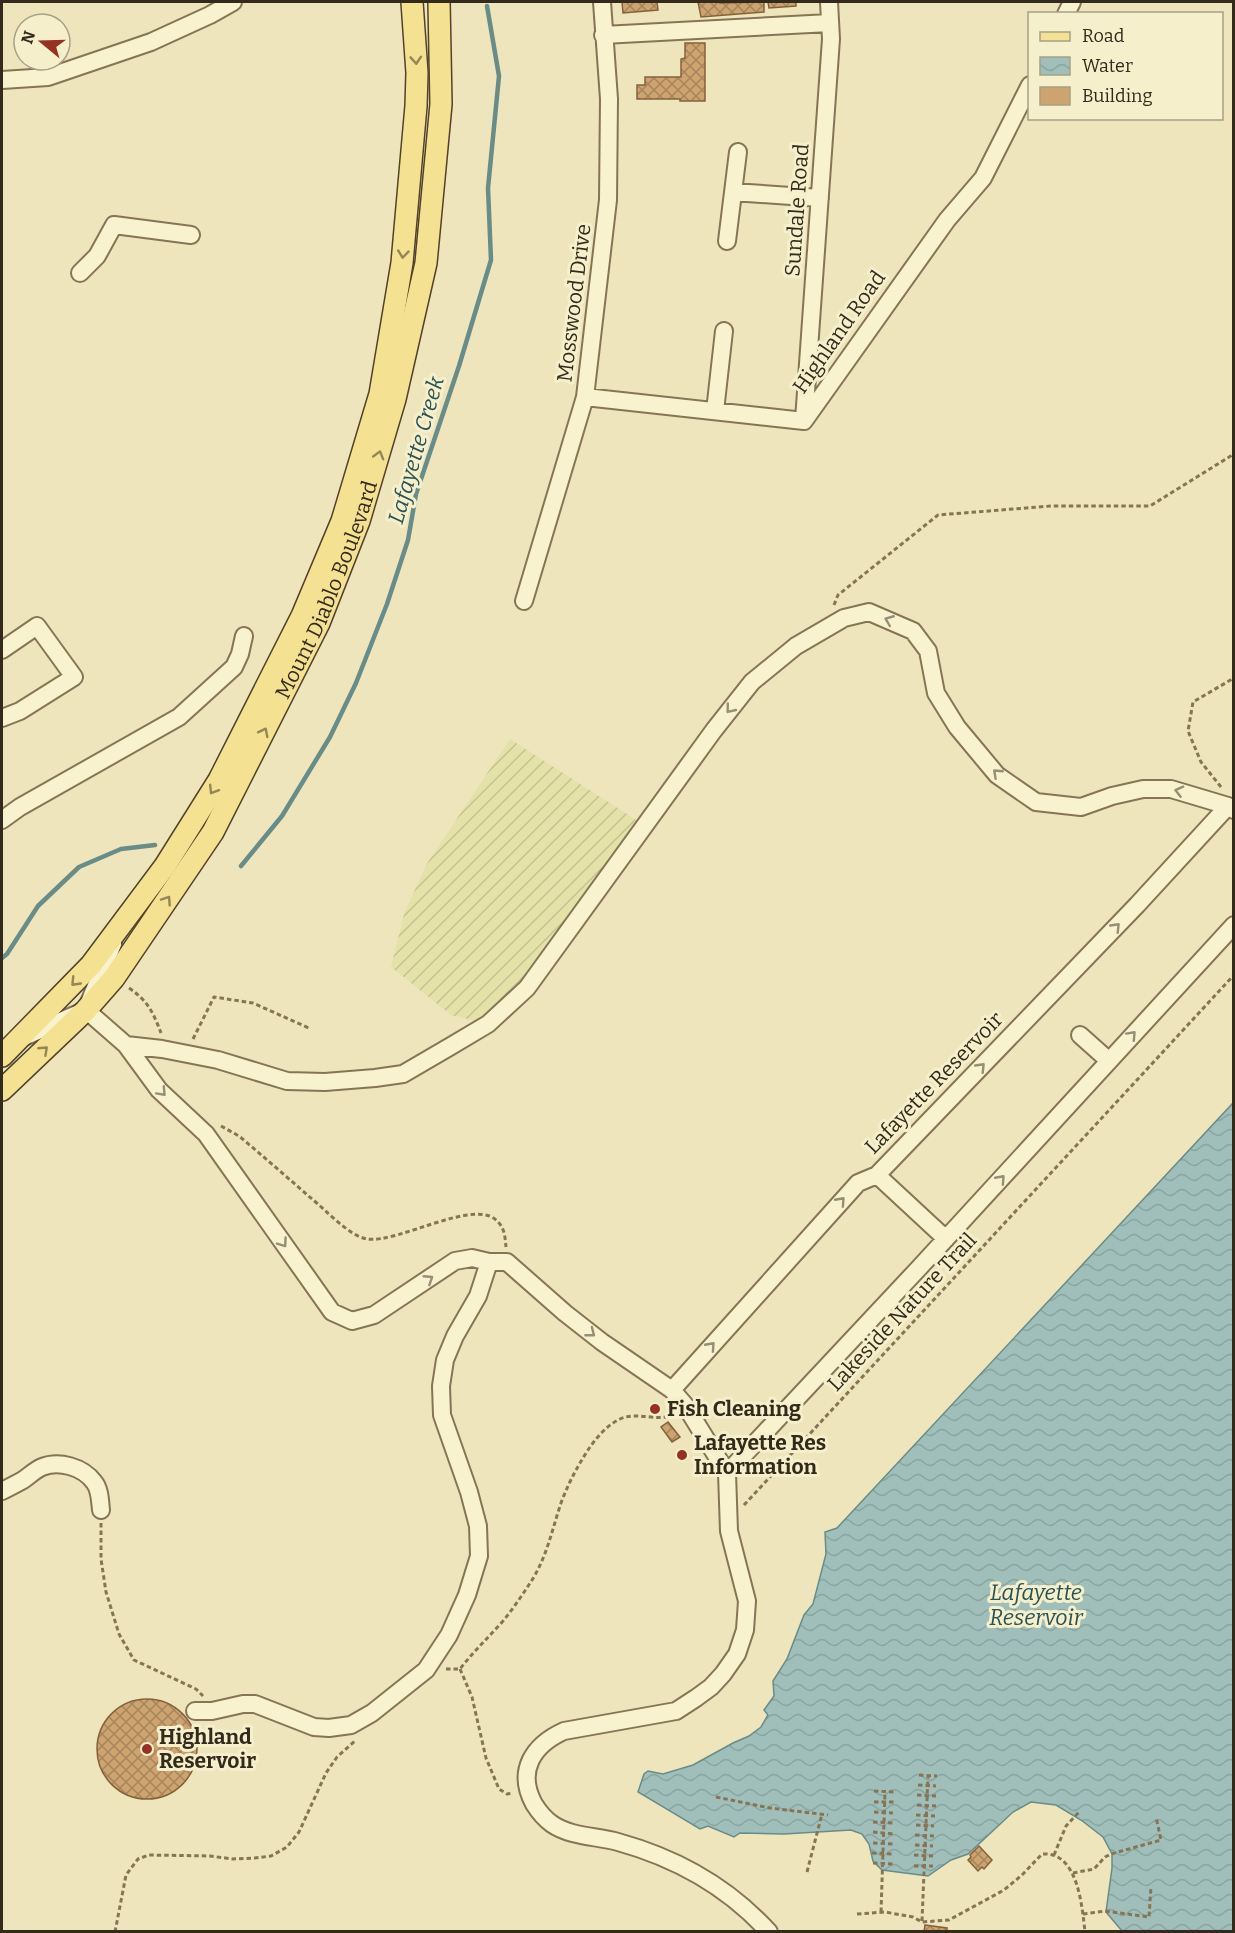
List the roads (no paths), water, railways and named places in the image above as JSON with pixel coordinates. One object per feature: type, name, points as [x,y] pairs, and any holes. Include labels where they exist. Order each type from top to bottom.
[{"type":"main road","name":"Mount Diablo Boulevard","points":[[2,1056],[91,965],[165,866],[219,780],[302,616],[342,521],[380,394],[402,263],[416,106],[417,73],[411,2]]},
{"type":"main road","name":"Mount Diablo Boulevard","points":[[2,1090],[86,1010],[114,978],[213,832],[319,623],[359,521],[395,399],[426,263],[441,104],[439,2]]},
{"type":"street","points":[[2,80],[48,77],[58,74],[151,42],[233,2]]},
{"type":"street","name":"Mosswood Drive","points":[[524,600],[585,397],[608,200],[609,99],[602,2]]},
{"type":"street","name":"Sundale Road","points":[[804,421],[831,39],[829,2]]},
{"type":"street","points":[[603,35],[830,23]]},
{"type":"street","name":"Highland Road","points":[[585,397],[804,421],[947,220],[982,178],[1028,87]]},
{"type":"street","points":[[727,241],[738,152]]},
{"type":"street","points":[[733,192],[820,198]]},
{"type":"street","points":[[80,273],[97,256],[114,225],[191,234]]},
{"type":"street","points":[[715,411],[724,331]]},
{"type":"street","points":[[126,1045],[162,1049],[218,1060],[287,1082],[325,1082],[404,1074],[488,1024],[527,988],[714,730],[752,682],[796,646],[844,618],[869,612],[913,631],[928,651],[936,693],[957,728],[997,774],[1036,802],[1082,807],[1112,796],[1171,789],[1231,808]]},
{"type":"street","points":[[2,650],[37,626],[74,677],[20,711],[2,718]]},
{"type":"street","points":[[2,820],[20,807],[179,717],[234,667],[244,636]]},
{"type":"street","name":"Lafayette Reservoir","points":[[672,1390],[858,1183],[877,1175],[1231,808]]},
{"type":"street","points":[[18,1040],[86,1010],[121,925]]},
{"type":"street","points":[[727,1473],[946,1239],[1233,925]]},
{"type":"street","points":[[86,1010],[126,1045],[159,1090],[206,1134],[332,1312],[352,1321],[374,1315],[455,1261],[472,1258],[489,1262],[507,1262],[602,1342],[672,1390],[685,1405],[727,1473],[729,1522],[747,1601],[745,1630],[737,1654],[711,1687],[676,1711],[564,1731],[551,1737],[542,1743],[530,1760],[527,1783],[530,1796],[543,1817],[553,1825],[566,1831],[633,1846],[674,1863],[715,1884],[753,1914],[770,1932]]},
{"type":"street","points":[[1080,1035],[1108,1060]]},
{"type":"street","points":[[877,1175],[946,1239]]},
{"type":"street","points":[[198,1712],[255,1704],[314,1727],[329,1728],[351,1725],[381,1706],[426,1670],[443,1644],[467,1595],[479,1556],[478,1526],[469,1492],[442,1415],[441,1386],[445,1360],[455,1336],[478,1296],[489,1262]]},
{"type":"street","points":[[2,1491],[22,1481],[39,1468],[50,1464],[61,1464],[79,1470],[94,1481],[101,1510]]},
{"type":"water","name":"Lafayette Reservoir","points":[[1233,1103],[1233,1931],[1122,1931],[1106,1912],[1112,1854],[1103,1837],[1056,1805],[1031,1802],[1013,1812],[968,1854],[951,1860],[928,1876],[882,1870],[873,1861],[869,1844],[862,1834],[851,1830],[784,1834],[740,1833],[734,1837],[708,1826],[700,1829],[638,1792],[644,1774],[648,1771],[663,1774],[693,1765],[749,1736],[761,1727],[768,1715],[764,1710],[774,1696],[773,1681],[787,1659],[804,1615],[813,1604],[826,1554],[825,1532],[837,1528]]},
{"type":"waterway","name":"Lafayette Creek","points":[[241,866],[282,816],[330,737],[356,683],[387,604],[408,540],[416,494],[459,366],[491,260],[488,188],[499,76],[487,6]]},
{"type":"waterway","name":"Lafayette Creek","points":[[2,958],[7,954],[38,906],[79,867],[121,849],[155,845]]},
{"type":"place","name":"Fish Cleaning","points":[[655,1409]]},
{"type":"place","name":"Lafayette Res Information","points":[[682,1455]]},
{"type":"place","name":"Highland Reservoir","points":[[147,1749]]}]
